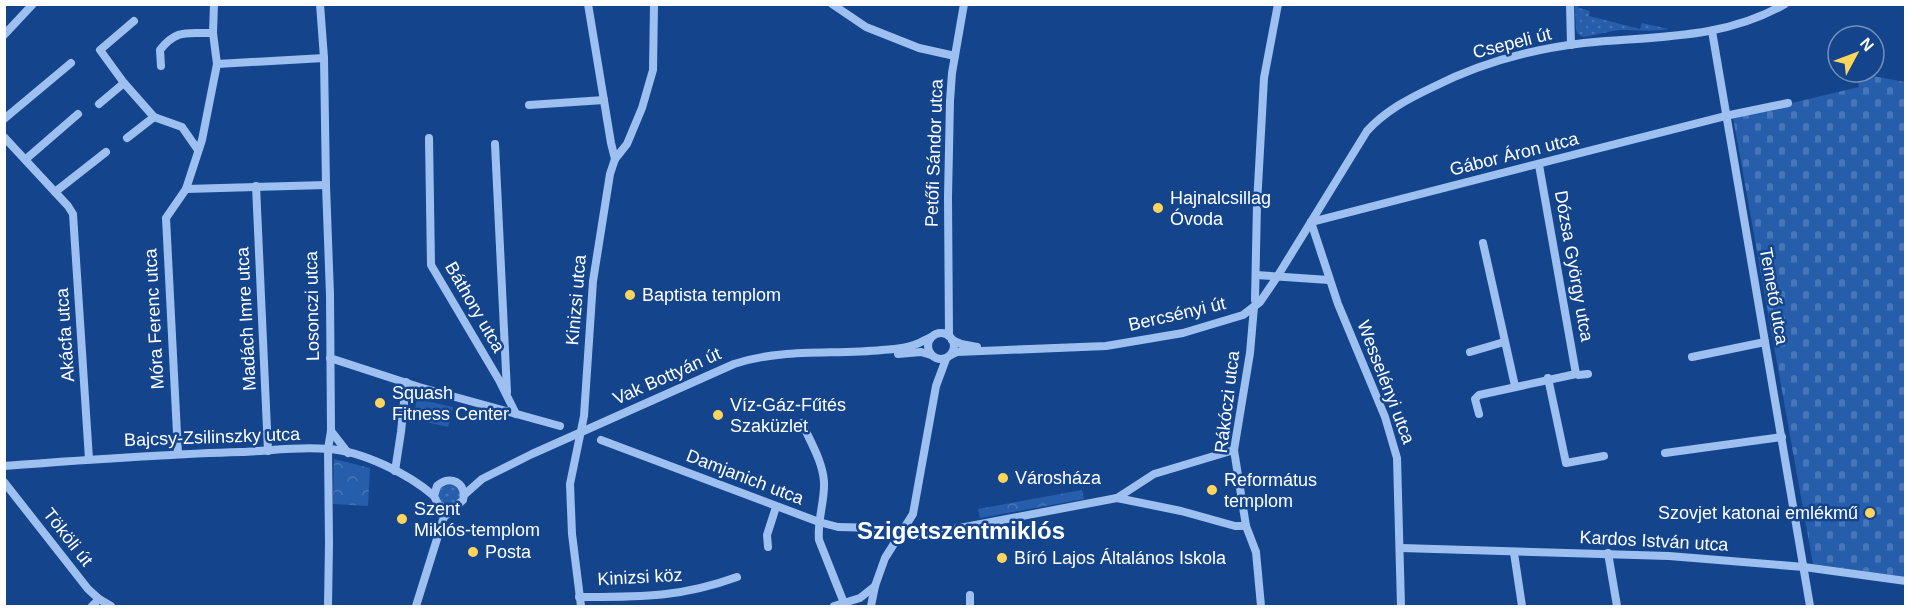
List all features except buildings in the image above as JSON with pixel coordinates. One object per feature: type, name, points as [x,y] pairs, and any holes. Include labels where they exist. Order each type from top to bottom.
[{"type":"street","points":[[4,35],[33,4]]},
{"type":"street","name":"Móra Ferenc utca","points":[[178,453],[166,218],[186,189],[209,110],[217,64],[213,33],[214,4]]},
{"type":"street","name":"Losonczi utca","points":[[320,4],[324,58],[331,431],[328,448],[328,606]]},
{"type":"street","points":[[588,4],[615,159]]},
{"type":"street","name":"Kinizsi utca","points":[[580,606],[572,534],[570,484],[584,416],[593,281],[599,235],[615,159],[627,144],[642,108],[653,70],[654,4]]},
{"type":"street","points":[[832,4],[845,8],[866,27],[919,48],[955,56]]},
{"type":"street","name":"Petőfi Sándor utca","points":[[951,338],[948,304],[948,134],[955,56],[964,4]]},
{"type":"street","name":"Rákóczi utca","points":[[1262,606],[1256,552],[1246,526],[1234,450],[1250,352],[1254,303],[1264,78],[1278,4]]},
{"type":"street","points":[[1570,4],[1571,45]]},
{"type":"street","points":[[1761,16],[1765,4]]},
{"type":"street","name":"Csepeli út","points":[[1311,222],[1362,138],[1382,116],[1458,74],[1517,57],[1571,45],[1666,38],[1712,31],[1761,16],[1785,4]]},
{"type":"street","points":[[134,21],[100,51],[154,117],[182,127],[198,150]]},
{"type":"street","name":"Temető utca","points":[[1712,31],[1810,606]]},
{"type":"street","points":[[161,66],[160,50],[169,38],[190,32],[213,33]]},
{"type":"street","points":[[217,64],[324,58]]},
{"type":"street","points":[[4,119],[70,63]]},
{"type":"street","points":[[99,104],[124,83]]},
{"type":"street","points":[[529,105],[604,100]]},
{"type":"street","name":"Gábor Áron utca","points":[[1311,222],[1788,102]]},
{"type":"street","points":[[26,159],[78,114]]},
{"type":"street","points":[[127,138],[154,117]]},
{"type":"street","points":[[4,137],[55,192],[106,152]]},
{"type":"street","name":"Báthory utca","points":[[429,138],[431,265],[507,394],[516,414]]},
{"type":"street","points":[[495,144],[507,394]]},
{"type":"street","name":"Dózsa György utca","points":[[1539,165],[1576,374]]},
{"type":"street","points":[[186,189],[326,185]]},
{"type":"street","name":"Madách Imre utca","points":[[256,186],[267,451]]},
{"type":"street","name":"Akácfa utca","points":[[55,192],[72,209],[89,459]]},
{"type":"street","name":"Bercsényi út","points":[[948,357],[957,352],[1096,346],[1158,338],[1227,322],[1243,315],[1277,277],[1311,222]]},
{"type":"street","name":"Wesselényi utca","points":[[1311,222],[1329,280],[1384,417],[1397,458],[1401,606]]},
{"type":"street","points":[[1483,243],[1515,386]]},
{"type":"street","points":[[1256,275],[1329,280]]},
{"type":"street","name":"Petőfi Sándor utca","points":[[934,335],[948,304]]},
{"type":"street","points":[[871,606],[874,586],[885,558],[905,528],[915,507],[936,386],[937,366],[927,348],[934,335],[941,333],[951,338],[954,347],[936,386]]},
{"type":"street","name":"Vak Bottyán út","points":[[864,352],[911,346],[934,335]]},
{"type":"street","name":"Bercsényi út","points":[[951,338],[974,347],[1001,349]]},
{"type":"street","points":[[1470,352],[1504,342]]},
{"type":"street","points":[[1692,357],[1765,342]]},
{"type":"street","name":"Vak Bottyán út","points":[[464,495],[472,486],[494,473],[580,432],[745,360],[781,353],[897,354],[921,352],[933,357]]},
{"type":"street","points":[[933,357],[948,357]]},
{"type":"street","points":[[330,358],[560,426]]},
{"type":"street","points":[[1479,414],[1476,396],[1548,378],[1588,374]]},
{"type":"street","points":[[1548,378],[1566,463],[1604,456]]},
{"type":"street","points":[[395,471],[402,432],[406,382]]},
{"type":"street","points":[[802,423],[823,474],[819,540],[844,603]]},
{"type":"street","points":[[331,431],[348,453]]},
{"type":"street","points":[[1665,453],[1782,437]]},
{"type":"street","name":"Damjanich utca","points":[[602,440],[819,522],[838,527],[881,528]]},
{"type":"street","name":"Bajcsy-Zsilinszky utca","points":[[4,466],[178,453],[328,448],[348,453],[415,480],[437,486]]},
{"type":"street","points":[[905,528],[918,536],[1117,498],[1154,474],[1234,450]]},
{"type":"street","name":"Vak Bottyán út","points":[[459,483],[494,473]]},
{"type":"street","name":"Bajcsy-Zsilinszky utca","points":[[415,480],[434,496]]},
{"type":"street","points":[[416,606],[444,517],[461,504],[464,495],[459,483],[445,480],[437,486],[434,496],[440,506],[453,509]]},
{"type":"street","name":"Tököli út","points":[[4,482],[88,588],[99,599],[111,606]]},
{"type":"street","points":[[1117,498],[1181,511],[1234,526],[1246,526]]},
{"type":"street","points":[[437,534],[440,506]]},
{"type":"street","points":[[768,548],[767,535],[776,507]]},
{"type":"street","name":"Kardos István utca","points":[[1401,548],[1669,556],[1804,567],[1905,581]]},
{"type":"street","points":[[1514,553],[1522,606]]},
{"type":"street","points":[[1608,553],[1617,606]]},
{"type":"street","name":"Kinizsi köz","points":[[579,597],[652,597],[680,594],[708,588],[737,577]]},
{"type":"street","points":[[834,606],[860,602],[874,586]]},
{"type":"street","points":[[970,595],[970,606]]},
{"type":"street","points":[[92,606],[99,599]]},
{"type":"green space","points":[[1575,5],[1590,11],[1589,16],[1640,29],[1642,23],[1669,29],[1621,30],[1583,37],[1576,30]]},
{"type":"green space","points":[[1886,79],[1905,82],[1905,577],[1813,564],[1733,117],[1859,87],[1858,84],[1886,84]]},
{"type":"green space","points":[[417,399],[453,407],[448,427],[413,419]]},
{"type":"green space","points":[[334,459],[370,468],[368,506],[333,504]]},
{"type":"green space","points":[[449,483],[459,490],[460,494],[453,504],[449,505],[439,498],[438,494],[445,484]]},
{"type":"green space","points":[[1082,490],[1084,499],[980,518],[978,509]]},
{"type":"place","name":"Hajnalcsillag Óvoda","points":[[1158,208]]},
{"type":"place","name":"Baptista templom","points":[[630,295]]},
{"type":"place","name":"Squash Fitness Center","points":[[380,403]]},
{"type":"place","name":"Víz-Gáz-Fűtés Szaküzlet","points":[[718,415]]},
{"type":"place","name":"Városháza","points":[[1003,478]]},
{"type":"place","name":"Református templom","points":[[1212,490]]},
{"type":"place","name":"Szovjet katonai emlékmű","points":[[1870,513]]},
{"type":"place","name":"Szent Miklós-templom","points":[[402,519]]},
{"type":"place","name":"Posta","points":[[473,552]]},
{"type":"place","name":"Bíró Lajos Általános Iskola","points":[[1002,558]]},
{"type":"district","name":"Szigetszentmiklós","points":[[961,530]]}]
